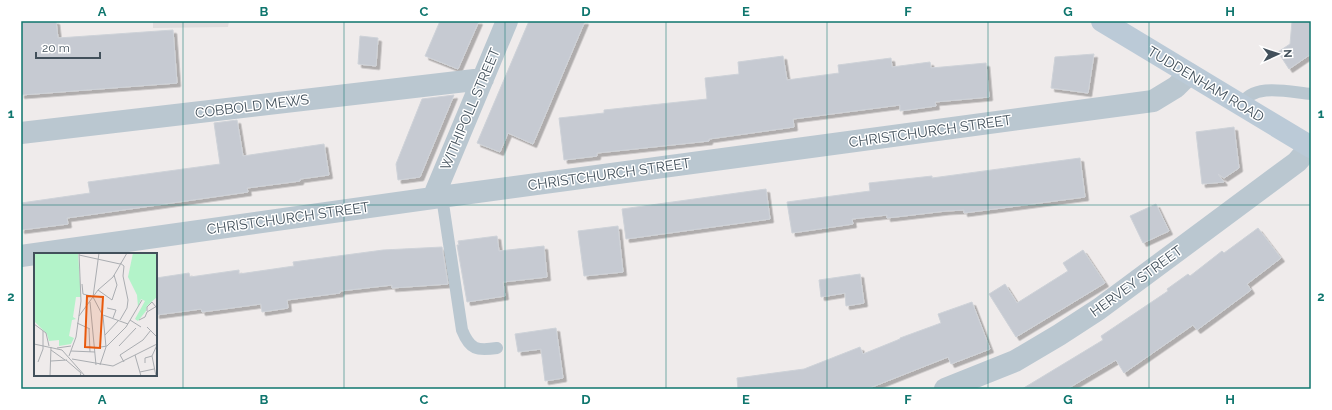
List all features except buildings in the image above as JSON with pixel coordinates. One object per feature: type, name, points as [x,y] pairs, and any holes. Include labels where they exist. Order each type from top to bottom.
[{"type":"street","name":"WITHIPOLL STREET","points":[[438,197],[483,78],[507,21]]},
{"type":"street","name":"TUDDENHAM ROAD","points":[[1102,21],[1310,147]]},
{"type":"street","name":"CHRISTCHURCH STREET","points":[[42,253],[438,197],[1153,101],[1176,87],[1189,74]]},
{"type":"street","name":"COBBOLD MEWS","points":[[21,133],[483,78]]},
{"type":"street","name":"HERVEY STREET","points":[[945,389],[1015,361],[1092,313],[1297,162],[1310,147]]},
{"type":"street","name":"CHRISTCHURCH STREET","points":[[21,256],[34,254]]},
{"type":"lane","points":[[1241,105],[1246,98],[1257,91],[1311,94]]},
{"type":"lane","points":[[438,197],[462,330],[466,341],[475,348],[482,350],[497,348]]},
{"type":"shaded area","points":[[153,21],[229,21],[228,27],[153,28]]}]
